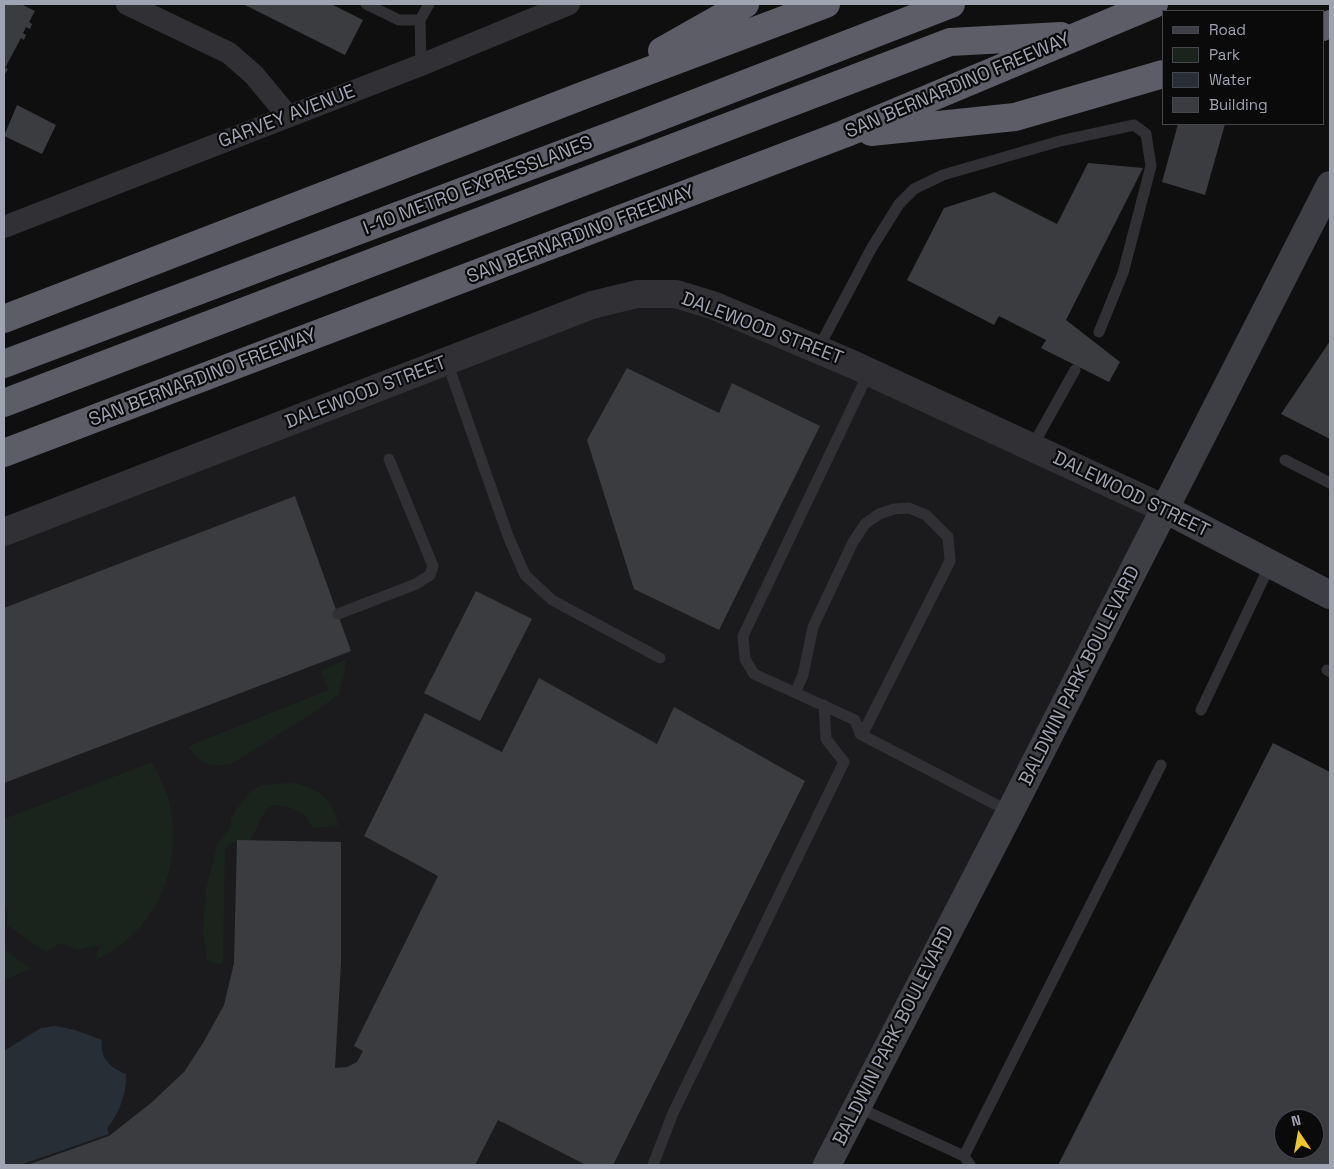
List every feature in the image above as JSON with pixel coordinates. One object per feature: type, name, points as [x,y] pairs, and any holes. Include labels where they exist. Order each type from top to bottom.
[{"type":"highway","points":[[587,94],[745,4]]},
{"type":"highway","points":[[4,319],[826,4]]},
{"type":"highway","name":"I-10 METRO EXPRESSLANES","points":[[4,364],[631,128],[951,4]]},
{"type":"highway","name":"SAN BERNARDINO FREEWAY","points":[[4,453],[844,134],[1154,4]]},
{"type":"highway","points":[[4,402],[950,42],[1080,34]]},
{"type":"highway","points":[[844,134],[1016,117],[1162,74]]},
{"type":"main road","name":"BALDWIN PARK BOULEVARD","points":[[827,1165],[1010,812],[1330,185]]},
{"type":"main road","name":"DALEWOOD STREET","points":[[1165,509],[1330,595]]},
{"type":"street","points":[[127,4],[229,53],[254,75],[288,116]]},
{"type":"street","name":"GARVEY AVENUE","points":[[4,227],[421,65],[569,4]]},
{"type":"street","name":"DALEWOOD STREET","points":[[4,532],[592,305],[637,294],[676,294],[715,306],[869,372],[1165,509]]},
{"type":"lane","points":[[366,4],[399,20],[420,20]]},
{"type":"lane","points":[[421,65],[420,20],[429,4]]},
{"type":"lane","points":[[818,350],[871,249],[900,204],[914,189],[943,174],[1060,141],[1134,126],[1146,134],[1152,166],[1124,273],[1100,332]]},
{"type":"lane","points":[[448,362],[508,536],[525,575],[552,600],[660,658]]},
{"type":"lane","points":[[1032,447],[1075,370]]},
{"type":"lane","points":[[869,372],[743,636],[745,659],[754,674],[855,720],[862,736],[1010,812]]},
{"type":"lane","points":[[338,614],[416,584],[430,575],[433,566],[389,459]]},
{"type":"lane","points":[[1285,460],[1330,484]]},
{"type":"lane","points":[[795,693],[803,675],[813,627],[853,542],[865,524],[879,514],[894,509],[909,508],[926,515],[948,537],[950,561],[862,736]]},
{"type":"lane","points":[[1201,710],[1270,565]]},
{"type":"lane","points":[[652,1165],[673,1114],[844,762],[826,739],[824,705]]},
{"type":"lane","points":[[857,1107],[967,1161],[1161,765]]},
{"type":"shaded area","points":[[676,294],[1165,509],[827,1165],[4,1165],[4,540],[447,362]]},
{"type":"green space","points":[[345,660],[345,673],[339,694],[313,713],[231,764],[211,765],[201,761],[189,746],[328,690],[321,670]]},
{"type":"green space","points":[[152,762],[167,794],[172,819],[173,844],[170,868],[163,890],[151,912],[136,931],[118,947],[96,960],[100,945],[77,950],[61,943],[46,952],[7,925],[8,912],[4,904],[4,819]]},
{"type":"green space","points":[[289,782],[315,790],[322,795],[332,808],[338,826],[313,828],[306,817],[296,810],[285,806],[272,805],[262,817],[250,840],[236,841],[225,850],[223,964],[212,963],[207,960],[203,930],[206,889],[218,842],[230,829],[231,818],[251,791],[262,785]]},
{"type":"green space","points":[[4,949],[31,969],[4,980]]},
{"type":"water","points":[[55,1026],[75,1030],[102,1040],[102,1052],[107,1062],[126,1074],[121,1103],[107,1128],[109,1134],[20,1165],[4,1165],[4,1051],[41,1028]]},
{"type":"building","points":[[4,4],[21,4],[35,11],[29,22],[32,24],[30,29],[26,27],[23,33],[26,35],[24,40],[21,38],[5,68],[8,69],[5,74],[4,73]]},
{"type":"building","points":[[243,4],[331,4],[363,20],[345,55]]},
{"type":"building","points":[[17,105],[56,125],[42,154],[4,136]]},
{"type":"building","points":[[1178,125],[1225,125],[1205,195],[1162,182]]},
{"type":"building","points":[[1088,163],[1143,168],[1066,320],[1120,362],[1109,382],[1041,348],[1046,340],[999,316],[994,325],[907,280],[944,208],[994,192],[1057,224]]},
{"type":"building","points":[[1330,341],[1330,439],[1281,414]]},
{"type":"building","points":[[627,368],[719,413],[732,383],[820,426],[719,630],[634,589],[587,440]]},
{"type":"building","points":[[295,496],[351,651],[4,783],[4,608]]},
{"type":"building","points":[[476,591],[532,619],[480,721],[424,693]]},
{"type":"building","points":[[539,678],[657,744],[674,707],[805,781],[613,1165],[586,1165],[498,1120],[475,1165],[27,1165],[109,1136],[151,1103],[184,1072],[203,1043],[224,1005],[234,963],[237,840],[341,842],[341,963],[335,1068],[347,1067],[357,1062],[363,1051],[354,1046],[438,876],[364,836],[425,713],[502,752]]},
{"type":"building","points":[[1273,743],[1330,772],[1330,1165],[1058,1165]]}]
